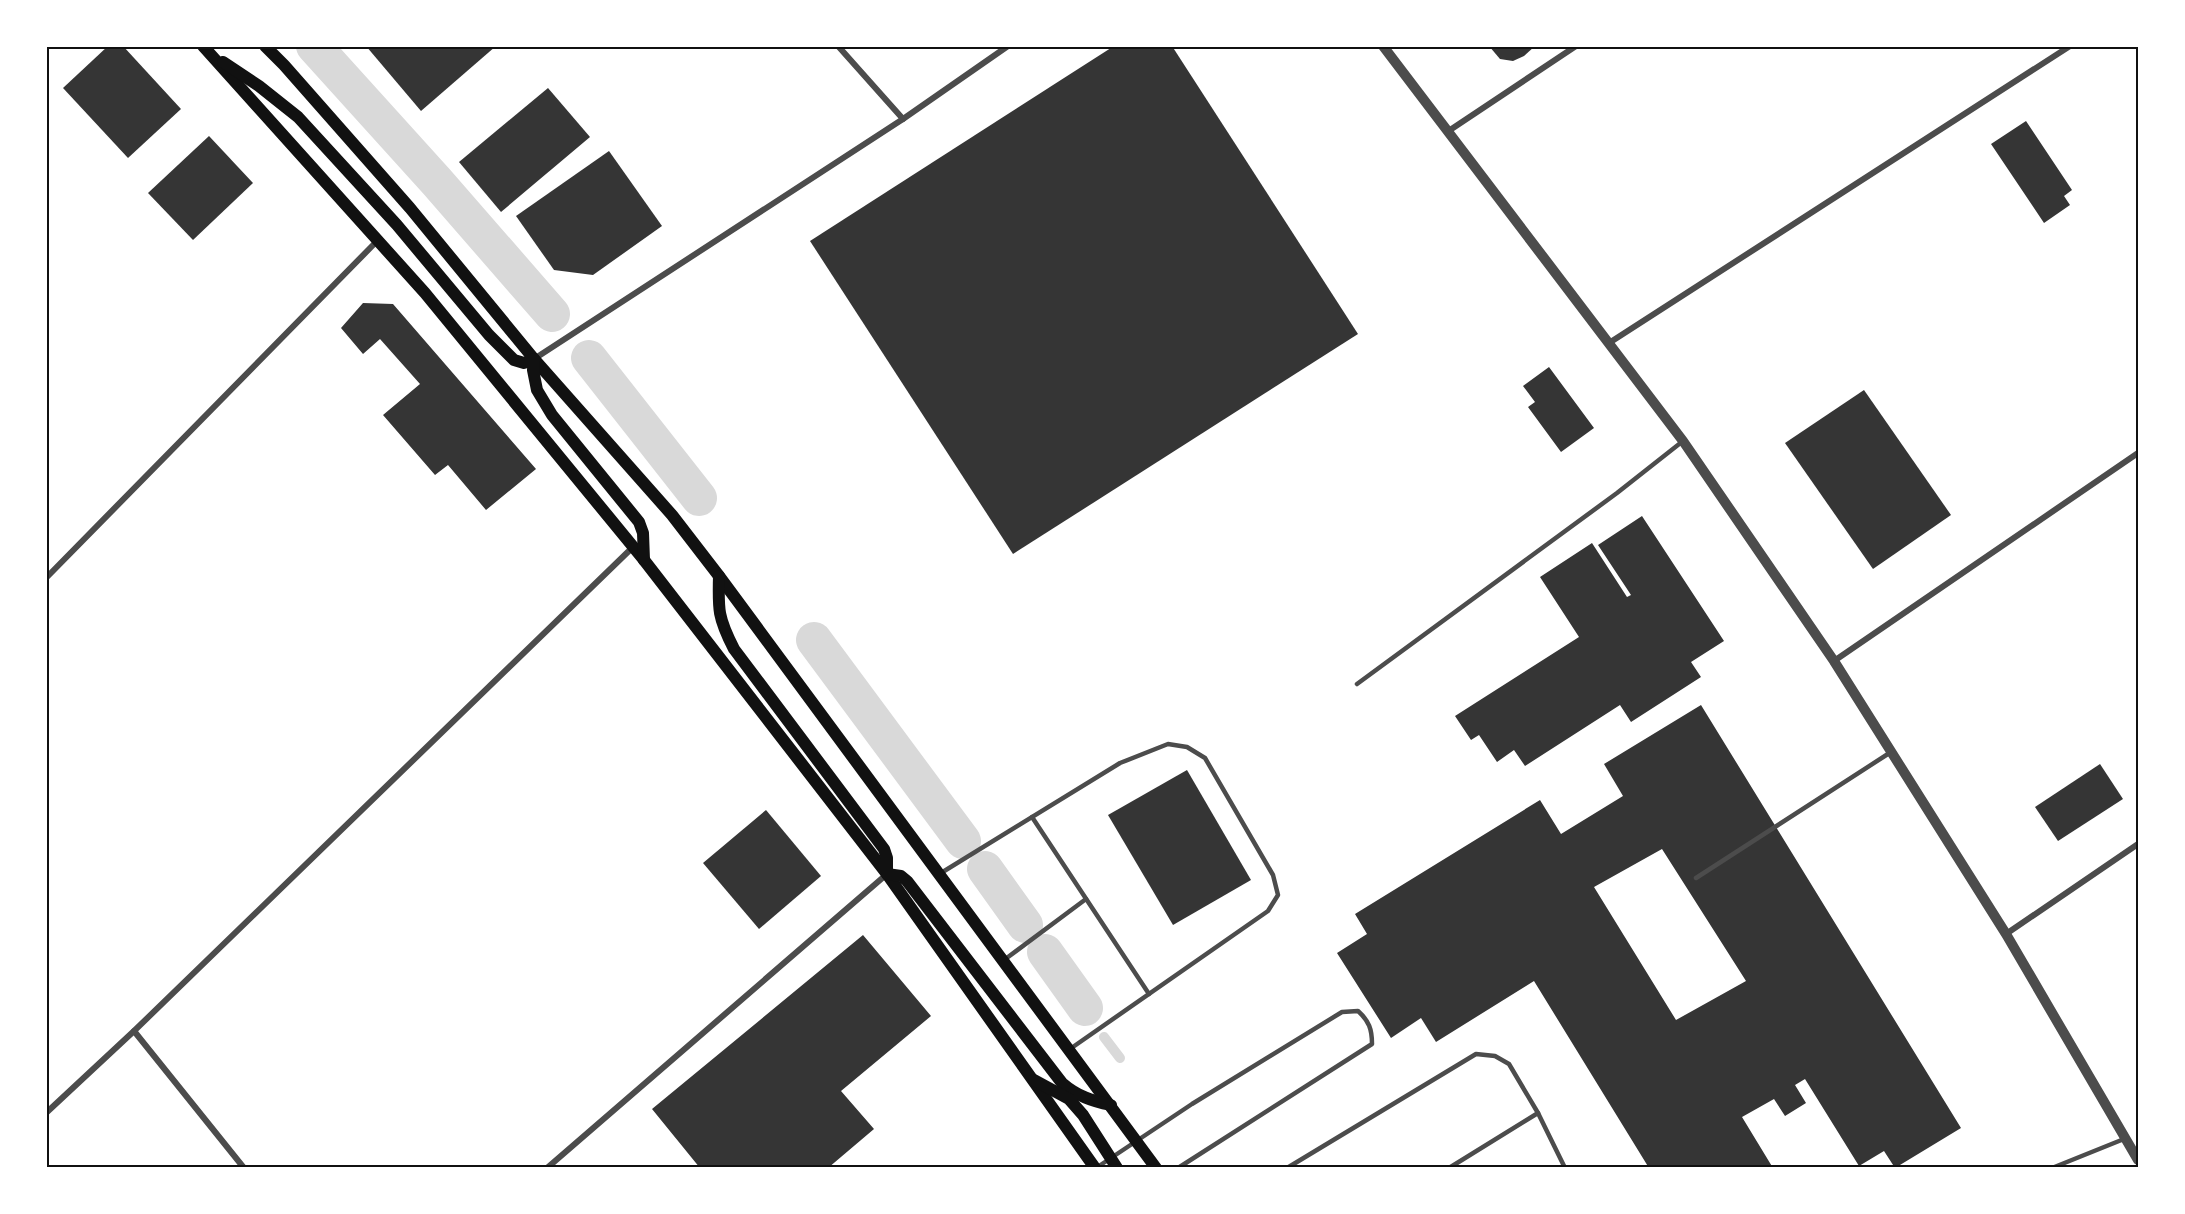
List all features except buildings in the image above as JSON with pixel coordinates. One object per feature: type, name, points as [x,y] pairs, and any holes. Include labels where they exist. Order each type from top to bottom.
[{"type":"main road","points":[[265,46],[410,208],[534,359],[672,515],[1156,1167]]},
{"type":"main road","points":[[206,50],[259,86],[298,117],[397,225],[489,335],[514,360],[524,363],[534,359]]},
{"type":"main road","points":[[206,50],[425,294],[633,546],[887,874],[1096,1167]]},
{"type":"main road","points":[[534,359],[532,370],[537,390],[552,415],[639,522],[643,533],[644,560]]},
{"type":"main road","points":[[719,576],[718,609],[724,629],[734,649],[884,849],[887,858],[887,874]]},
{"type":"main road","points":[[887,874],[902,876],[907,880],[1062,1083],[1073,1092],[1090,1100],[1112,1105]]},
{"type":"main road","points":[[1033,1080],[1069,1099],[1083,1114],[1114,1163]]},
{"type":"street","points":[[838,46],[903,119]]},
{"type":"street","points":[[534,359],[903,119],[1008,46]]},
{"type":"street","points":[[1383,46],[1683,441],[1834,661],[2006,934],[2139,1160]]},
{"type":"street","points":[[1447,132],[1576,46]]},
{"type":"street","points":[[1609,343],[2070,46]]},
{"type":"street","points":[[46,579],[378,240]]},
{"type":"street","points":[[1834,661],[2139,453]]},
{"type":"street","points":[[46,1113],[134,1031],[633,546]]},
{"type":"street","points":[[2006,934],[2139,844]]},
{"type":"street","points":[[548,1167],[887,874]]},
{"type":"street","points":[[134,1031],[244,1167]]},
{"type":"lane","points":[[1356,684],[1617,493],[1683,441]]},
{"type":"lane","points":[[940,874],[1120,763],[1168,744],[1187,747],[1205,758],[1273,875],[1278,896],[1268,911],[1070,1049]]},
{"type":"lane","points":[[1696,878],[1891,752]]},
{"type":"lane","points":[[1032,817],[1149,994]]},
{"type":"lane","points":[[1004,960],[1086,899]]},
{"type":"lane","points":[[1096,1167],[1114,1163],[1137,1142],[1192,1104],[1342,1012],[1358,1011],[1368,1020],[1372,1033],[1372,1044],[1178,1167]]},
{"type":"lane","points":[[1287,1167],[1476,1054],[1495,1056],[1509,1064],[1538,1113],[1565,1167]]},
{"type":"lane","points":[[1449,1167],[1538,1113]]},
{"type":"lane","points":[[2052,1167],[2127,1138]]},
{"type":"waterway","points":[[314,46],[552,314]]},
{"type":"waterway","points":[[589,358],[699,498]]},
{"type":"waterway","points":[[814,640],[963,841]]},
{"type":"waterway","points":[[985,869],[1025,925]]},
{"type":"waterway","points":[[1045,952],[1085,1008]]},
{"type":"waterway","points":[[1104,1037],[1120,1058]]}]
